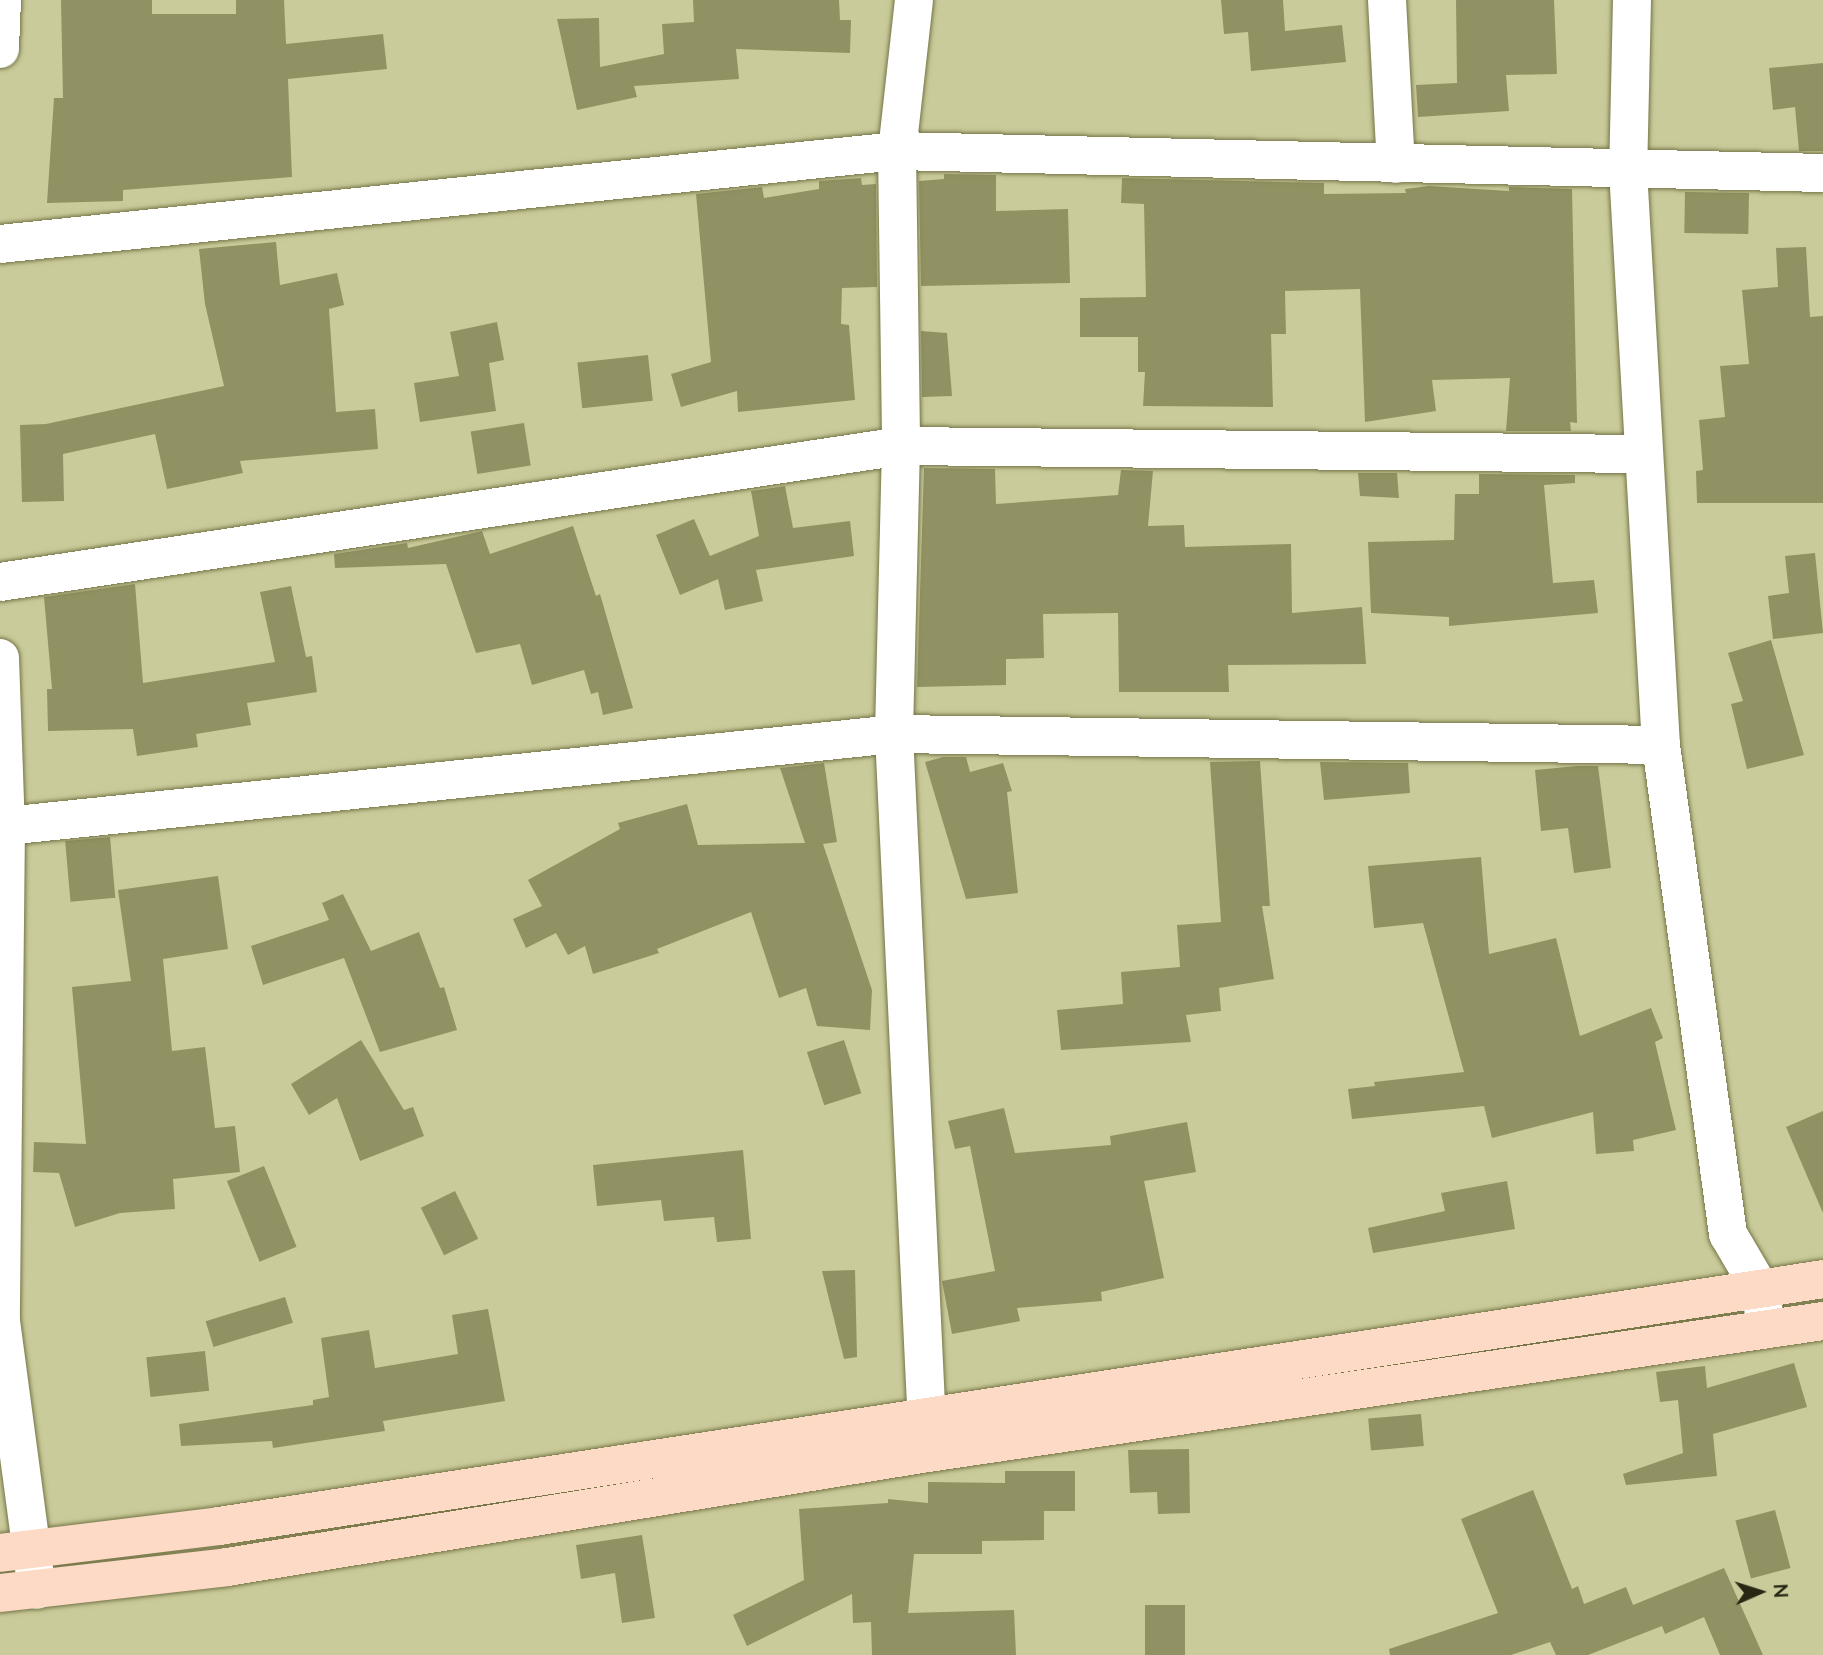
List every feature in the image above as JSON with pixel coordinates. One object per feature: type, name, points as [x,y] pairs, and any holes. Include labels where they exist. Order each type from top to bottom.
[{"type":"main road","points":[[17,1551],[219,1526],[923,1415],[1818,1280]]},
{"type":"main road","points":[[18,1592],[240,1565],[928,1453],[1823,1319]]},
{"type":"street","points":[[0,49],[2,0]]},
{"type":"street","points":[[914,0],[897,151],[901,446],[894,734],[923,1415],[928,1453]]},
{"type":"street","points":[[1387,0],[1396,164]]},
{"type":"street","points":[[1632,0],[1628,170],[1661,745],[1728,1234],[1759,1287],[1767,1328]]},
{"type":"street","points":[[0,244],[897,151],[1823,173]]},
{"type":"street","points":[[0,582],[901,446],[1644,454]]},
{"type":"street","points":[[0,658],[6,826],[1,1321],[18,1592]]},
{"type":"street","points":[[6,826],[894,734],[1661,745]]},
{"type":"street","points":[[1818,1280],[1823,1319]]},
{"type":"building","points":[[61,0],[152,0],[152,14],[236,14],[236,0],[284,0],[286,44],[383,34],[387,69],[288,79],[292,177],[123,190],[123,201],[47,203],[54,98],[63,98]]},
{"type":"building","points":[[693,0],[839,0],[840,20],[851,20],[850,53],[736,49],[739,79],[634,86],[637,97],[577,110],[557,19],[599,18],[600,67],[664,54],[662,24],[694,22]]},
{"type":"building","points":[[1221,0],[1283,0],[1285,31],[1342,25],[1346,62],[1251,71],[1248,32],[1224,34]]},
{"type":"building","points":[[1456,0],[1554,0],[1557,74],[1506,75],[1509,111],[1418,117],[1416,85],[1457,83]]},
{"type":"building","points":[[1823,63],[1823,151],[1799,151],[1795,107],[1773,110],[1769,68]]},
{"type":"building","points":[[944,174],[996,175],[996,211],[1068,209],[1070,283],[921,286],[919,181],[944,179]]},
{"type":"building","points":[[861,178],[862,185],[876,184],[877,287],[842,288],[841,324],[849,325],[855,400],[738,412],[737,391],[681,407],[671,374],[711,362],[696,194],[762,187],[764,198],[819,189],[819,181]]},
{"type":"building","points":[[1122,178],[1324,183],[1324,194],[1406,193],[1405,189],[1429,186],[1509,191],[1509,187],[1572,189],[1577,423],[1570,422],[1571,431],[1506,431],[1510,378],[1432,380],[1436,411],[1365,422],[1360,289],[1285,291],[1286,334],[1271,334],[1273,407],[1143,406],[1145,372],[1138,372],[1138,337],[1080,337],[1080,298],[1146,297],[1144,204],[1121,203]]},
{"type":"building","points":[[1685,192],[1749,193],[1748,234],[1684,233]]},
{"type":"building","points":[[276,242],[280,285],[337,273],[344,305],[329,309],[336,412],[375,409],[378,449],[240,461],[243,473],[167,489],[155,434],[63,454],[64,501],[22,502],[20,425],[46,424],[224,386],[205,304],[199,249]]},
{"type":"building","points":[[1806,247],[1810,317],[1823,316],[1823,503],[1697,503],[1696,471],[1703,470],[1699,420],[1725,417],[1720,366],[1749,364],[1742,290],[1778,287],[1776,248]]},
{"type":"building","points":[[497,322],[504,360],[489,363],[496,411],[420,422],[414,383],[459,376],[450,332]]},
{"type":"building","points":[[921,331],[947,333],[952,396],[922,397]]},
{"type":"building","points":[[648,355],[653,401],[582,408],[577,362]]},
{"type":"building","points":[[524,423],[531,465],[477,474],[471,431]]},
{"type":"building","points":[[924,468],[995,469],[996,504],[1118,495],[1121,470],[1153,471],[1148,526],[1184,525],[1185,547],[1291,544],[1292,613],[1362,607],[1366,664],[1228,665],[1229,692],[1119,692],[1118,613],[1043,614],[1044,658],[1006,659],[1006,685],[917,687]]},
{"type":"building","points":[[1358,473],[1397,473],[1399,498],[1360,496]]},
{"type":"building","points":[[1479,474],[1575,475],[1575,483],[1544,485],[1553,583],[1594,580],[1598,613],[1449,626],[1449,617],[1371,613],[1368,542],[1454,540],[1455,494],[1479,494]]},
{"type":"building","points":[[785,486],[793,528],[850,521],[854,556],[756,570],[763,601],[725,610],[718,579],[680,595],[656,535],[694,519],[710,556],[759,536],[751,491]]},
{"type":"building","points":[[573,526],[596,596],[600,594],[633,708],[603,715],[598,692],[591,694],[584,670],[532,685],[520,644],[476,653],[446,564],[335,568],[334,554],[407,543],[408,548],[482,531],[490,554]]},
{"type":"building","points":[[1815,553],[1823,633],[1773,639],[1768,596],[1789,593],[1785,556]]},
{"type":"building","points":[[135,584],[143,683],[275,662],[260,592],[291,586],[306,657],[312,656],[317,692],[247,703],[251,725],[196,734],[198,747],[137,756],[133,729],[48,731],[47,689],[52,689],[44,597]]},
{"type":"building","points":[[1771,640],[1804,755],[1747,769],[1731,704],[1743,701],[1728,653]]},
{"type":"building","points":[[943,757],[966,757],[970,772],[1003,763],[1012,791],[1007,792],[1018,893],[966,899],[925,762]]},
{"type":"building","points":[[1260,761],[1270,906],[1262,906],[1274,979],[1219,988],[1221,1011],[1186,1015],[1191,1042],[1061,1050],[1057,1010],[1123,1004],[1121,972],[1180,967],[1177,925],[1221,922],[1210,762]]},
{"type":"building","points":[[1320,762],[1408,763],[1410,793],[1324,800]]},
{"type":"building","points":[[824,763],[837,842],[823,844],[872,990],[870,1030],[817,1026],[806,988],[779,998],[751,912],[657,949],[659,953],[593,974],[585,946],[568,955],[556,933],[526,948],[513,919],[542,906],[528,880],[620,829],[618,823],[687,804],[698,845],[805,843],[780,768]]},
{"type":"building","points":[[1598,766],[1611,868],[1574,873],[1568,828],[1541,831],[1535,770]]},
{"type":"building","points":[[110,837],[115,898],[70,902],[65,841]]},
{"type":"building","points":[[1481,857],[1489,954],[1556,938],[1580,1036],[1651,1008],[1663,1038],[1655,1042],[1676,1130],[1633,1140],[1634,1151],[1596,1154],[1593,1112],[1492,1138],[1484,1106],[1352,1119],[1348,1089],[1375,1086],[1374,1082],[1464,1072],[1423,923],[1374,928],[1368,866]]},
{"type":"building","points":[[218,876],[228,949],[163,959],[172,1051],[205,1047],[215,1128],[235,1126],[240,1172],[173,1179],[175,1209],[120,1213],[75,1227],[59,1173],[33,1172],[34,1142],[86,1144],[72,987],[131,981],[118,890]]},
{"type":"building","points":[[343,894],[371,951],[419,932],[440,988],[444,987],[457,1030],[380,1052],[344,958],[263,985],[251,946],[329,920],[322,903]]},
{"type":"building","points":[[361,1040],[404,1110],[413,1107],[424,1136],[360,1161],[337,1098],[309,1115],[291,1084]]},
{"type":"building","points":[[844,1040],[861,1093],[824,1105],[807,1052]]},
{"type":"building","points":[[1004,1108],[1015,1153],[1111,1145],[1110,1136],[1187,1122],[1196,1172],[1144,1181],[1164,1278],[1101,1292],[1102,1301],[1017,1308],[1020,1321],[952,1334],[942,1281],[995,1271],[970,1146],[955,1149],[948,1121]]},
{"type":"building","points":[[1823,1111],[1823,1213],[1786,1127]]},
{"type":"building","points":[[743,1150],[751,1239],[717,1242],[714,1217],[664,1221],[661,1200],[597,1206],[593,1165]]},
{"type":"building","points":[[264,1166],[297,1247],[260,1262],[227,1181]]},
{"type":"building","points":[[1507,1181],[1515,1229],[1373,1253],[1368,1228],[1445,1211],[1441,1193]]},
{"type":"building","points":[[455,1191],[478,1239],[444,1255],[421,1208]]},
{"type":"building","points":[[855,1270],[857,1357],[844,1359],[822,1271]]},
{"type":"building","points":[[285,1297],[293,1323],[214,1347],[206,1321]]},
{"type":"building","points":[[488,1309],[505,1401],[383,1421],[385,1431],[273,1448],[272,1441],[181,1446],[179,1424],[313,1405],[313,1400],[329,1397],[321,1338],[369,1330],[375,1368],[458,1354],[452,1315]]},
{"type":"building","points":[[205,1351],[209,1391],[151,1397],[146,1357]]},
{"type":"building","points":[[1794,1363],[1807,1407],[1713,1434],[1717,1476],[1626,1485],[1623,1474],[1683,1453],[1678,1400],[1660,1402],[1656,1372],[1705,1366],[1707,1388]]},
{"type":"building","points":[[1421,1414],[1424,1446],[1371,1450],[1368,1419]]},
{"type":"building","points":[[1189,1449],[1190,1513],[1158,1514],[1157,1492],[1130,1493],[1128,1450]]},
{"type":"building","points":[[1005,1471],[1075,1471],[1075,1511],[1044,1511],[1044,1540],[982,1541],[982,1554],[914,1554],[908,1613],[1014,1610],[1016,1655],[872,1655],[871,1622],[853,1623],[852,1594],[747,1646],[733,1615],[804,1580],[799,1509],[888,1503],[888,1499],[928,1503],[928,1482],[1005,1483]]},
{"type":"building","points":[[1533,1490],[1572,1589],[1578,1586],[1584,1604],[1626,1587],[1633,1605],[1724,1568],[1763,1655],[1720,1655],[1704,1617],[1665,1634],[1662,1626],[1588,1655],[1556,1655],[1550,1642],[1511,1655],[1390,1655],[1389,1649],[1498,1613],[1461,1519]]},
{"type":"building","points":[[1775,1510],[1791,1568],[1751,1579],[1735,1521]]},
{"type":"building","points":[[642,1535],[655,1618],[622,1623],[615,1573],[581,1579],[576,1545]]},
{"type":"building","points":[[1145,1605],[1185,1605],[1185,1655],[1145,1655]]}]
